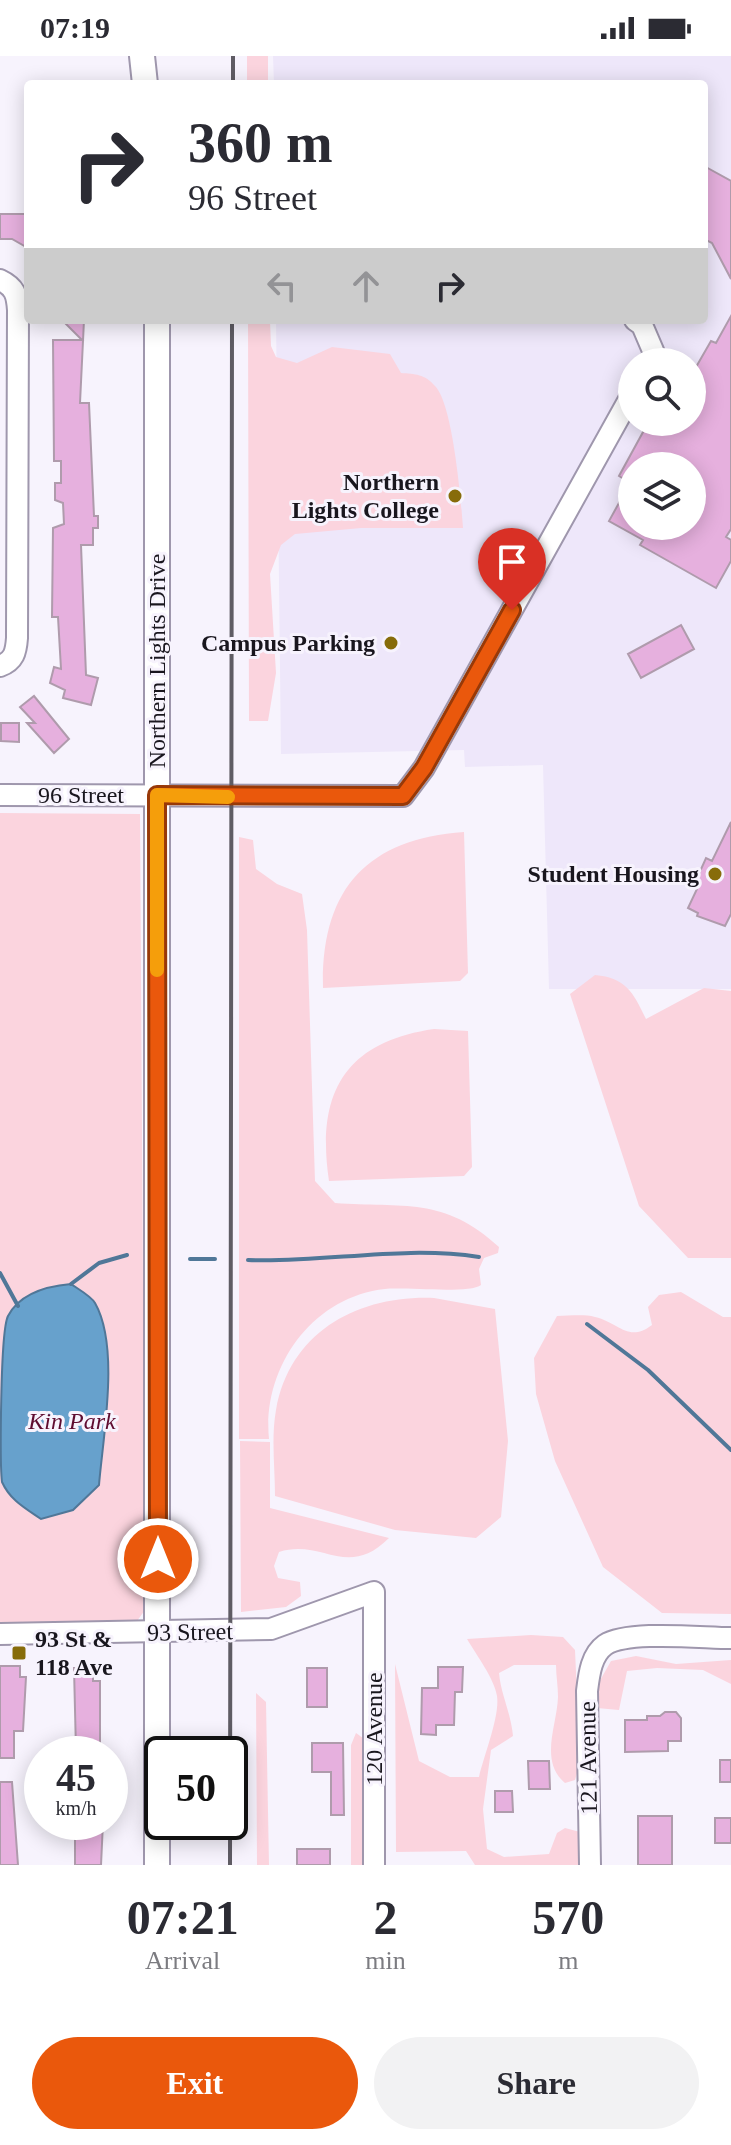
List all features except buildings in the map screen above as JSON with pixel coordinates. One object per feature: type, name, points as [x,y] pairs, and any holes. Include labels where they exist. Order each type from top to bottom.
[{"type":"main road","points":[[142,56],[145,80]]},
{"type":"main road","points":[[156,56],[158,80]]},
{"type":"main road","name":"Northern Lights Drive","points":[[157,324],[157,1865]]},
{"type":"street","points":[[5,283],[17,296],[18,310],[9,474],[17,638],[5,664]]},
{"type":"street","points":[[641,324],[652,348]]},
{"type":"street","name":"96 Street","points":[[0,795],[403,796],[424,768],[618,419]]},
{"type":"street","name":"93 Street","points":[[0,1634],[271,1629],[374,1592]]},
{"type":"street","name":"120 Avenue","points":[[374,1592],[374,1865]]},
{"type":"street","name":"121 Avenue","points":[[590,1865],[587,1691],[592,1664],[598,1652],[606,1645],[633,1638],[731,1638]]},
{"type":"shaded area","name":"Northern Lights College","points":[[273,56],[731,56],[731,989],[549,989],[543,765],[465,767],[464,750],[281,754],[276,324],[708,324],[708,80],[274,80]]},
{"type":"green space","points":[[247,56],[268,56],[268,80],[247,80]]},
{"type":"green space","points":[[248,324],[270,324],[271,346],[276,357],[297,363],[332,347],[390,354],[401,373],[420,375],[435,386],[447,412],[451,431],[463,528],[361,528],[295,534],[281,545],[270,574],[276,673],[268,721],[249,721]]},
{"type":"green space","name":"Kin Park","points":[[0,813],[140,814],[145,1610],[137,1621],[0,1623]]},
{"type":"green space","points":[[464,832],[468,973],[460,981],[323,988],[324,953],[330,923],[341,897],[356,876],[376,859],[400,846]]},
{"type":"green space","points":[[239,837],[253,840],[256,869],[277,884],[302,894],[307,930],[315,1181],[335,1203],[402,1206],[441,1212],[460,1219],[499,1247],[498,1253],[484,1258],[479,1269],[481,1285],[475,1288],[385,1289],[358,1295],[335,1306],[314,1322],[283,1363],[269,1413],[269,1439],[239,1439]]},
{"type":"green space","points":[[595,975],[614,979],[627,988],[646,1019],[704,988],[731,991],[731,1258],[688,1258],[639,1206],[570,994]]},
{"type":"green space","points":[[434,1029],[468,1031],[472,1167],[464,1176],[329,1181],[327,1122],[343,1077],[358,1060],[378,1046]]},
{"type":"green space","points":[[681,1292],[723,1317],[731,1317],[731,1614],[662,1613],[603,1567],[555,1461],[536,1394],[534,1358],[557,1316],[591,1316],[636,1332],[652,1325],[648,1307],[659,1295]]},
{"type":"green space","points":[[434,1298],[495,1309],[508,1441],[501,1517],[476,1538],[395,1530],[275,1496],[273,1442],[276,1410],[284,1382],[296,1359],[312,1339],[332,1323],[355,1311],[380,1303]]},
{"type":"green space","points":[[240,1441],[270,1442],[270,1508],[389,1538],[360,1556],[334,1556],[294,1549],[279,1552],[274,1566],[278,1578],[300,1582],[301,1596],[286,1607],[241,1612]]},
{"type":"green space","points":[[531,1635],[563,1637],[575,1650],[580,1763],[575,1780],[565,1783],[553,1764],[551,1743],[558,1697],[556,1665],[514,1665],[499,1673],[513,1736],[491,1750],[483,1809],[487,1849],[504,1857],[549,1854],[557,1833],[565,1828],[580,1832],[580,1865],[475,1865],[466,1851],[396,1852],[395,1664],[419,1761],[450,1777],[479,1777],[494,1725],[497,1696],[489,1675],[467,1639]]},
{"type":"green space","points":[[636,1656],[676,1664],[731,1660],[731,1684],[703,1670],[657,1668],[627,1671],[619,1710],[597,1708],[598,1684],[611,1661]]},
{"type":"green space","points":[[256,1693],[266,1702],[269,1865],[257,1865]]},
{"type":"green space","points":[[356,1733],[367,1741],[367,1865],[351,1865],[351,1745]]},
{"type":"water","points":[[71,1284],[95,1303],[103,1321],[107,1343],[108,1392],[99,1485],[73,1510],[41,1519],[14,1499],[2,1482],[1,1399],[5,1327],[13,1308],[27,1296]]},
{"type":"waterway","points":[[248,1260],[392,1253],[479,1257]]},
{"type":"waterway","points":[[71,1284],[99,1263],[127,1255]]},
{"type":"waterway","points":[[190,1259],[215,1259]]},
{"type":"waterway","points":[[0,1273],[18,1306]]},
{"type":"waterway","points":[[587,1324],[648,1370],[731,1450]]},
{"type":"railway","points":[[233,56],[233,80]]},
{"type":"railway","points":[[230,1865],[232,324]]},
{"type":"slow traffic","points":[[157,970],[157,795],[228,797]]},
{"type":"place","name":"Northern Lights College","points":[[455,496]]},
{"type":"place","name":"Campus Parking","points":[[391,643]]},
{"type":"place","name":"Student Housing","points":[[715,874]]},
{"type":"place","name":"93 St & 118 Ave","points":[[19,1653]]},
{"type":"route","points":[[158,1559],[157,795],[403,796],[424,768],[512,610]]}]
